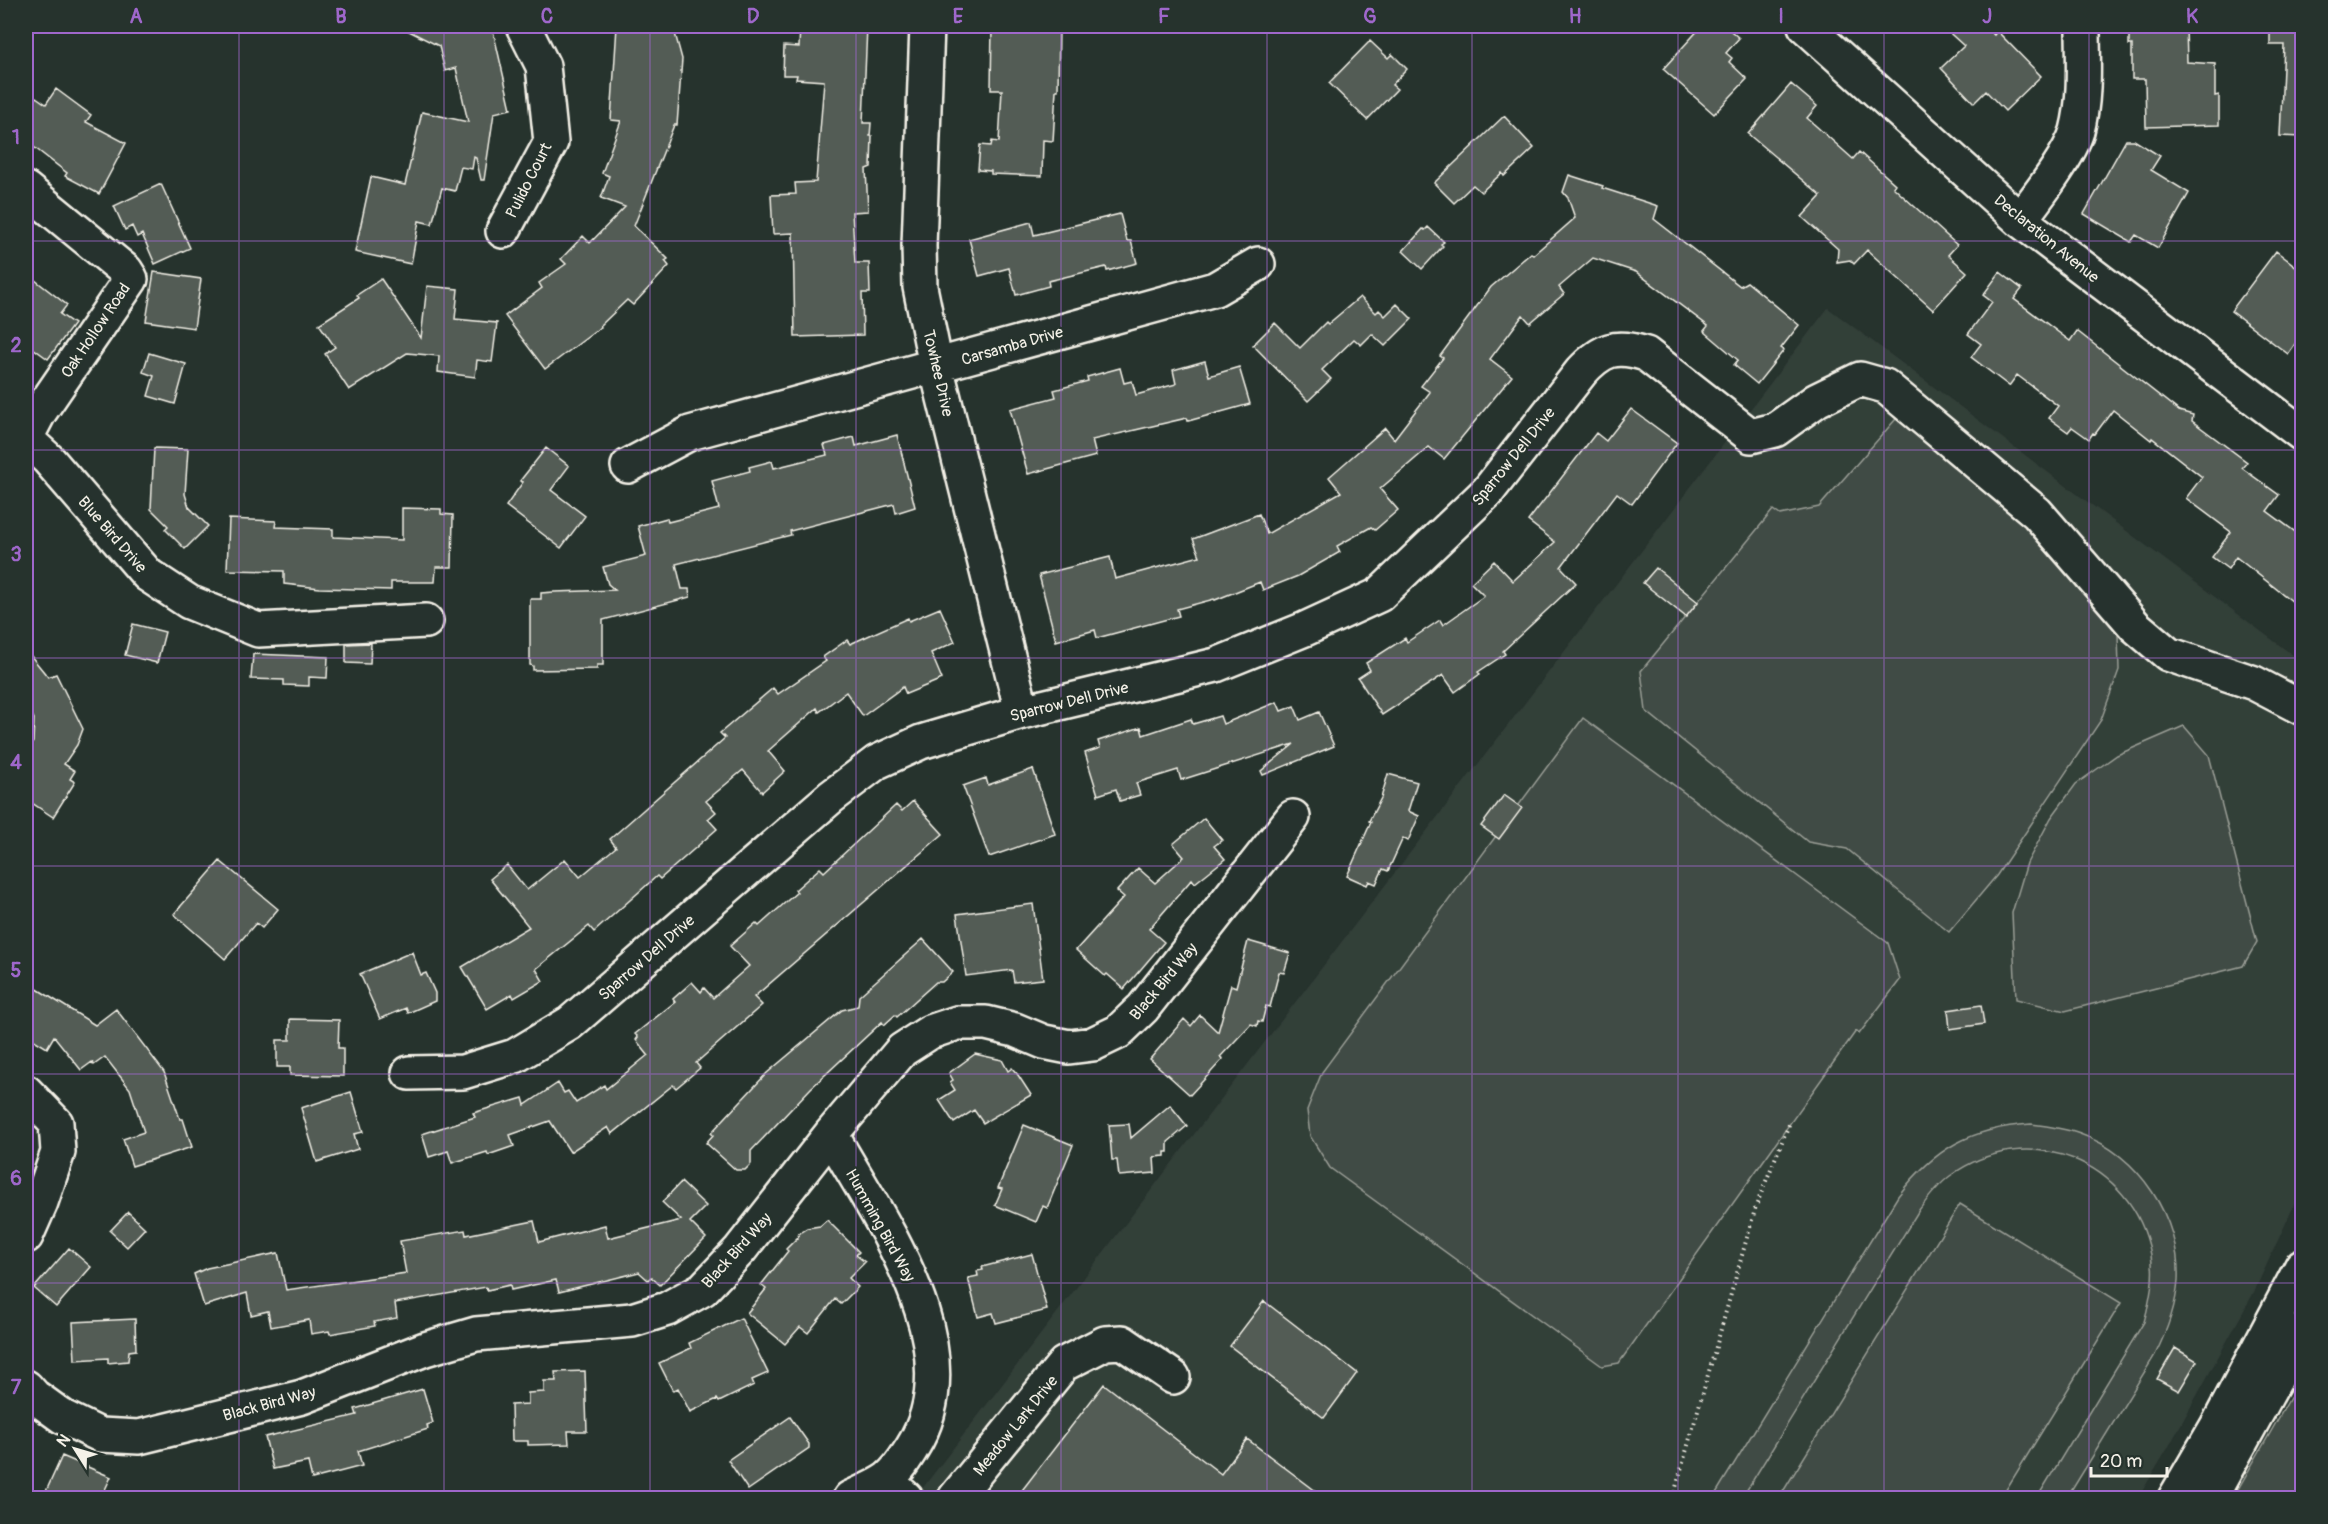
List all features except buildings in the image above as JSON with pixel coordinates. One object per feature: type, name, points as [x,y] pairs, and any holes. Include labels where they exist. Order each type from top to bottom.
[{"type":"street","name":"Pulido Court","points":[[502,231],[551,142],[543,66],[523,26]]},
{"type":"street","name":"Towhee Drive","points":[[927,26],[920,287],[936,366],[1022,712]]},
{"type":"street","name":"Declaration Avenue","points":[[1806,26],[2020,220],[2302,431]]},
{"type":"street","points":[[2020,220],[2057,169],[2076,133],[2084,94],[2083,26]]},
{"type":"street","name":"Oak Hollow Road","points":[[26,189],[126,271],[131,279],[39,413],[26,439]]},
{"type":"street","name":"Carsamba Drive","points":[[628,466],[690,433],[1215,289],[1258,264]]},
{"type":"street","name":"Sparrow Dell Drive","points":[[409,1073],[463,1072],[515,1056],[570,1023],[831,797],[877,762],[921,742],[1022,712],[1216,665],[1305,629],[1379,595],[1488,490],[1595,357],[1612,350],[1630,349],[1646,354],[1751,436],[1775,430],[1817,400],[1860,379],[1885,386],[2037,513],[2135,626],[2168,654],[2254,683],[2302,708]]},
{"type":"street","name":"Blue Bird Drive","points":[[26,439],[48,459],[148,575],[189,602],[258,630],[426,621]]},
{"type":"street","name":"Black Bird Way","points":[[26,1387],[34,1396],[63,1417],[100,1435],[139,1437],[302,1397],[425,1349],[476,1334],[632,1320],[667,1309],[703,1289],[740,1250],[831,1134],[902,1050],[930,1032],[957,1023],[986,1023],[1015,1030],[1044,1042],[1069,1047],[1093,1044],[1118,1032],[1143,1008],[1293,817]]},
{"type":"street","points":[[26,1092],[56,1124],[58,1152],[41,1202],[26,1236]]},
{"type":"street","name":"Humming Bird Way","points":[[831,1134],[895,1245],[916,1289],[931,1350],[933,1391],[923,1431],[903,1463],[896,1489],[850,1498]]},
{"type":"street","points":[[2175,1498],[2299,1285]]},
{"type":"street","points":[[2210,1498],[2302,1331]]},
{"type":"street","name":"Meadow Lark Drive","points":[[955,1498],[1064,1365],[1105,1343],[1122,1342],[1173,1377]]},
{"type":"path","points":[[1673,1498],[1756,1206],[1790,1122]]},
{"type":"shaded area","points":[[1828,308],[2302,662],[2302,1188],[2254,1292],[2138,1498],[915,1498]]},
{"type":"shaded area","points":[[1902,412],[1987,485],[2105,602],[2118,634],[2119,670],[2101,720],[1997,875],[1949,932],[1847,849],[1808,842],[1646,711],[1641,671],[1773,510],[1780,515],[1819,507]]},
{"type":"shaded area","points":[[1583,718],[1888,943],[1900,980],[1859,1034],[1856,1031],[1619,1363],[1602,1366],[1330,1168],[1310,1136],[1307,1110],[1322,1072]]},
{"type":"shaded area","points":[[2184,726],[2209,755],[2257,942],[2243,966],[2065,1011],[2016,999],[2012,913],[2027,863],[2051,818],[2076,784],[2117,755]]},
{"type":"shaded area","points":[[2031,1124],[2080,1134],[2121,1157],[2138,1173],[2164,1213],[2177,1258],[2178,1281],[2175,1300],[2155,1355],[2067,1498],[2037,1498],[2144,1322],[2151,1289],[2151,1255],[2140,1222],[2123,1195],[2100,1173],[2073,1158],[2043,1151],[2011,1151],[1980,1159],[1950,1176],[1937,1188],[1919,1210],[1742,1498],[1713,1498],[1898,1196],[1912,1179],[1941,1153],[1972,1136],[1990,1130]]},
{"type":"shaded area","points":[[1960,1204],[2121,1303],[2001,1498],[1779,1498]]},
{"type":"shaded area","points":[[2302,1377],[2302,1498],[2233,1498]]}]
